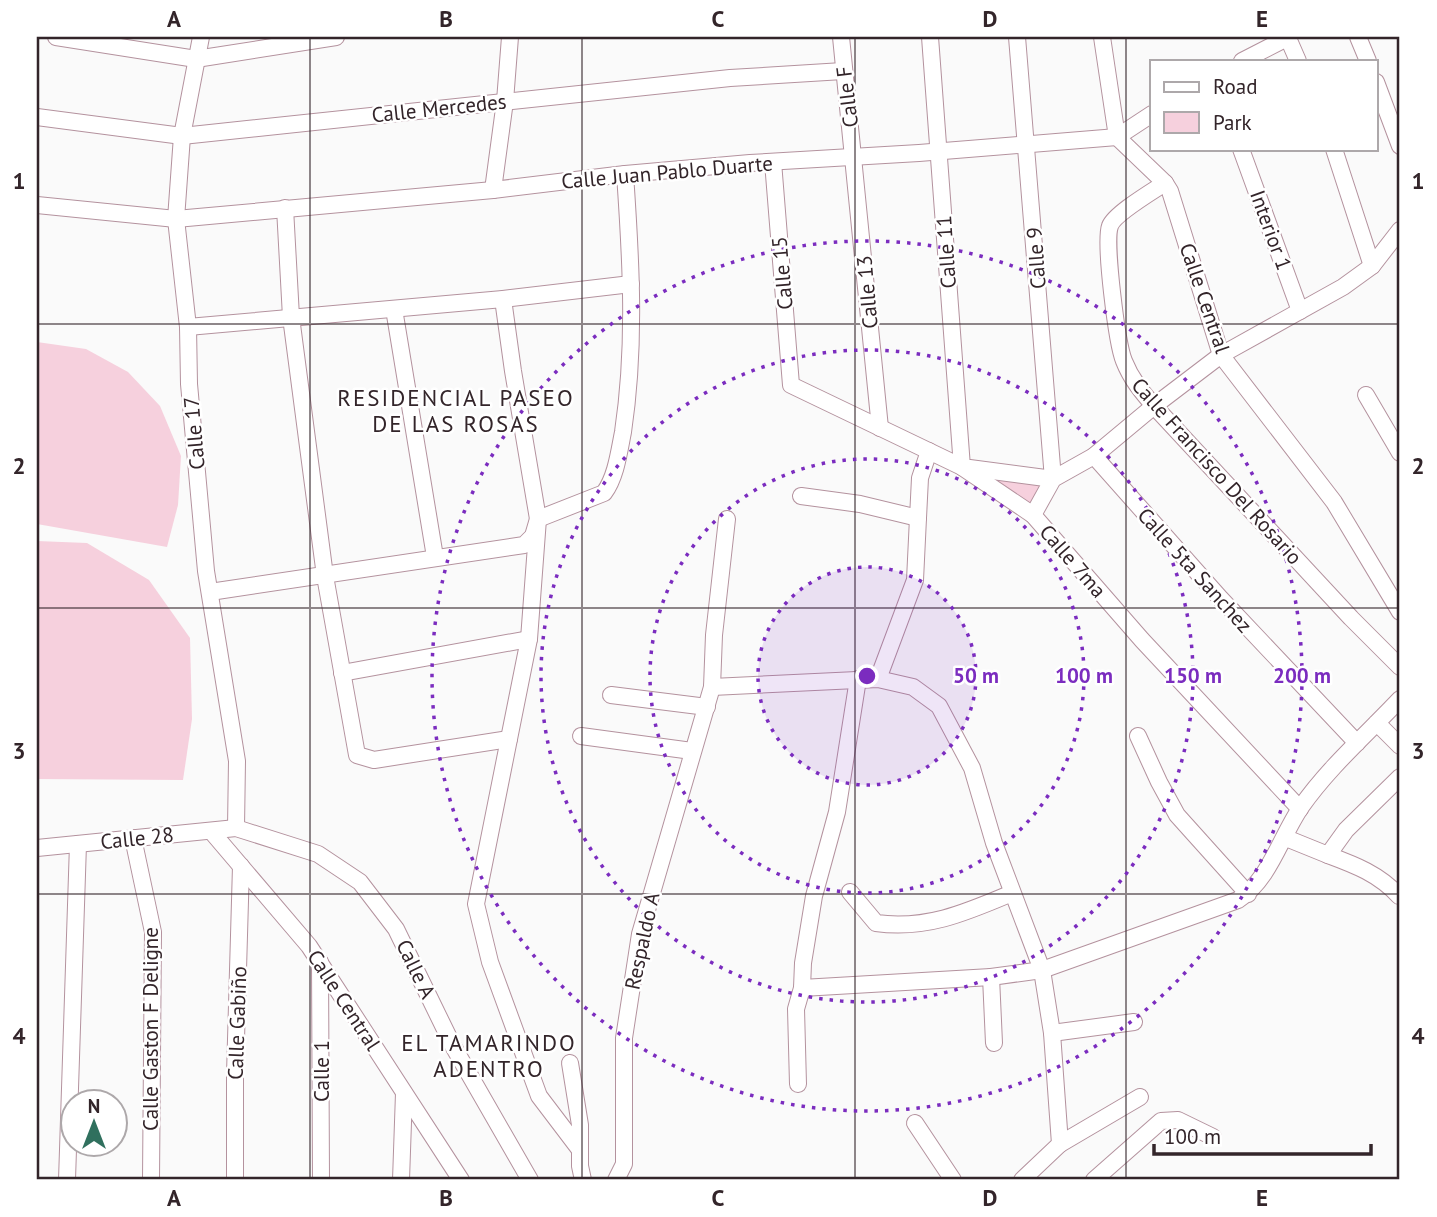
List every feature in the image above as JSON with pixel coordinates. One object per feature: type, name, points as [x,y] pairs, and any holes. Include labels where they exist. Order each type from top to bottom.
[{"type":"street","points":[[56,37],[196,59],[336,37]]},
{"type":"street","name":"Calle 17","points":[[201,37],[182,136],[176,219],[188,327],[189,384],[210,592],[237,761],[236,828]]},
{"type":"street","points":[[493,190],[510,37]]},
{"type":"street","name":"Calle F","points":[[841,37],[854,156]]},
{"type":"street","name":"Calle 11","points":[[930,37],[962,467]]},
{"type":"street","name":"Calle 9","points":[[1017,37],[1053,479]]},
{"type":"street","points":[[1102,37],[1117,136]]},
{"type":"street","points":[[1244,60],[1289,37],[1298,60]]},
{"type":"street","points":[[1358,37],[1368,60]]},
{"type":"street","name":"Calle Mercedes","points":[[37,117],[182,136],[730,78],[843,71]]},
{"type":"street","points":[[1378,87],[1400,146]]},
{"type":"street","name":"Calle Juan Pablo Duarte","points":[[37,205],[176,219],[493,190],[625,174],[1117,136],[1150,115]]},
{"type":"street","name":"Calle Central","points":[[1117,136],[1170,191],[1221,355],[1334,502],[1400,612]]},
{"type":"street","name":"Interior 1","points":[[1241,150],[1300,311]]},
{"type":"street","points":[[1334,150],[1372,266]]},
{"type":"street","name":"Calle 13","points":[[854,156],[880,428]]},
{"type":"street","name":"Calle 15","points":[[773,162],[791,385]]},
{"type":"street","points":[[538,519],[604,493],[610,484],[620,449],[630,375],[631,284],[625,174]]},
{"type":"street","name":"Calle Francisco Del Rosario","points":[[1165,183],[1115,219],[1109,228],[1111,283],[1122,358],[1132,378],[1154,406],[1400,667]]},
{"type":"street","points":[[285,208],[291,317],[325,576],[357,755],[373,760],[509,739]]},
{"type":"street","points":[[1033,515],[1053,479],[1094,456],[1221,355],[1343,287],[1372,266],[1400,230]]},
{"type":"street","points":[[188,327],[503,299],[631,284]]},
{"type":"street","points":[[503,299],[538,519],[529,639],[476,904],[490,962],[538,1096],[580,1150]]},
{"type":"street","points":[[394,309],[435,557]]},
{"type":"street","name":"Calle 7ma","points":[[791,385],[962,467],[1033,515],[1142,640],[1300,809]]},
{"type":"street","points":[[1366,396],[1400,453]]},
{"type":"street","points":[[878,679],[915,580],[920,478],[929,452]]},
{"type":"street","name":"Calle 5ta Sanchez","points":[[1094,456],[1221,600],[1357,743]]},
{"type":"street","points":[[962,467],[1053,479]]},
{"type":"street","points":[[801,496],[860,504],[918,518]]},
{"type":"street","points":[[210,592],[524,545],[533,536],[538,519]]},
{"type":"street","name":"Respaldo A","points":[[616,1180],[624,1164],[624,1038],[640,934],[712,687],[714,635],[727,519]]},
{"type":"street","points":[[342,673],[529,639]]},
{"type":"street","points":[[798,1084],[796,1009],[802,988],[803,963],[814,896],[837,812],[858,679]]},
{"type":"street","points":[[712,687],[878,679],[913,687],[939,706],[972,768],[994,843],[1042,970],[1052,1033],[1060,1144]]},
{"type":"street","points":[[611,695],[707,706]]},
{"type":"street","points":[[802,988],[991,977],[1042,970],[1238,901],[1248,894],[1286,838],[1300,809],[1357,743],[1400,699]]},
{"type":"street","points":[[1377,723],[1400,746]]},
{"type":"street","points":[[582,736],[692,751]]},
{"type":"street","points":[[1138,736],[1177,815],[1248,894]]},
{"type":"street","points":[[1328,855],[1346,830],[1400,778]]},
{"type":"street","name":"Calle 28","points":[[37,848],[236,828]]},
{"type":"street","name":"Calle A","points":[[236,828],[318,854],[359,882],[396,929],[453,1046],[530,1180]]},
{"type":"street","name":"Calle Central","points":[[211,831],[310,946],[461,1180]]},
{"type":"street","name":"Calle Gaston F Deligne","points":[[134,838],[152,932],[151,1180]]},
{"type":"street","points":[[1286,838],[1374,874],[1399,896]]},
{"type":"street","points":[[67,1180],[78,844]]},
{"type":"street","name":"Calle Gabiño","points":[[235,1180],[241,866]]},
{"type":"street","points":[[850,892],[876,923],[901,926],[955,917],[1012,893]]},
{"type":"street","name":"Calle 1","points":[[320,962],[321,1180]]},
{"type":"street","points":[[991,977],[994,1043]]},
{"type":"street","points":[[1052,1033],[1134,1022]]},
{"type":"street","points":[[570,1063],[580,1125],[583,1180]]},
{"type":"street","points":[[401,1180],[404,1093]]},
{"type":"street","points":[[1022,1180],[1060,1144],[1140,1097]]},
{"type":"street","points":[[1094,1180],[1161,1121],[1178,1120],[1213,1137]]},
{"type":"street","points":[[915,1123],[953,1180]]},
{"type":"green space","points":[[37,342],[86,349],[128,372],[160,406],[181,456],[178,505],[167,547],[37,524]]},
{"type":"green space","points":[[987,480],[1042,483],[1031,506]]},
{"type":"green space","points":[[37,541],[87,543],[149,580],[190,638],[192,719],[183,780],[37,779]]},
{"type":"district","name":"RESIDENCIAL PASEO DE LAS ROSAS","points":[[456,410]]},
{"type":"district","name":"EL TAMARINDO ADENTRO","points":[[489,1055]]}]
